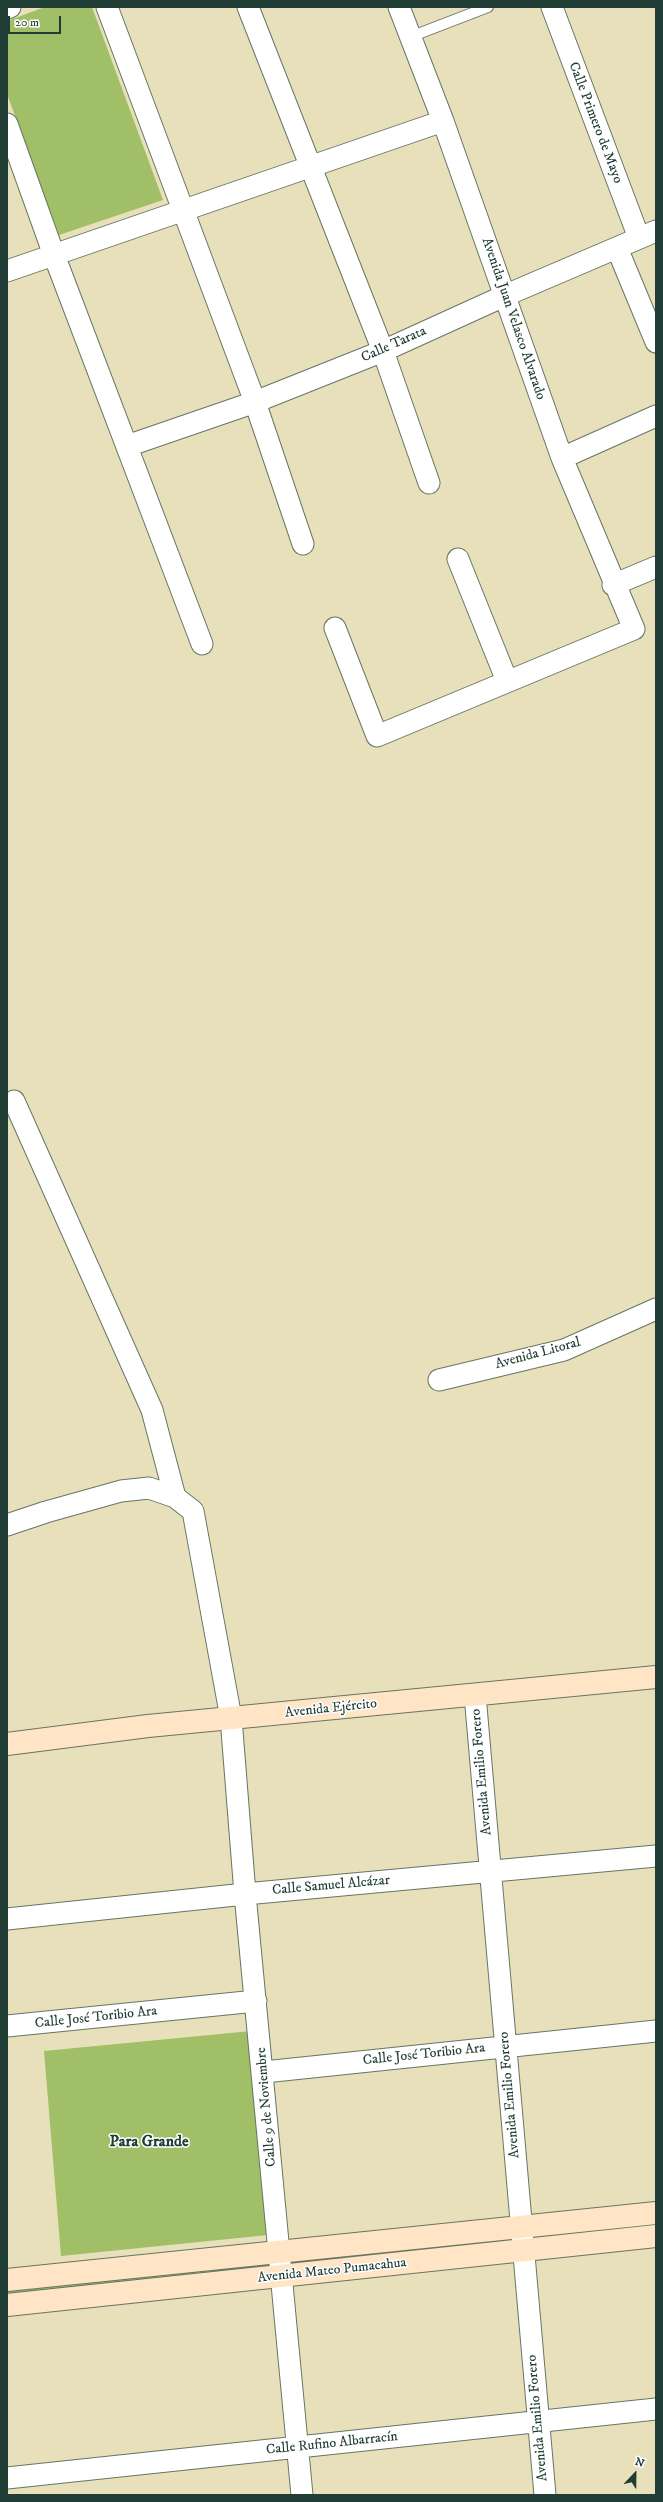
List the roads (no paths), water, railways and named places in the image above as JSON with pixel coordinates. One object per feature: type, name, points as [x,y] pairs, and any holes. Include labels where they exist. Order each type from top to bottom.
[{"type":"street","points":[[107,7],[255,402],[303,544]]},
{"type":"street","points":[[248,7],[383,351],[429,483]]},
{"type":"street","name":"Avenida Juan Velasco Alvarado","points":[[399,7],[443,121],[562,458],[613,585],[634,629],[508,681]]},
{"type":"street","name":"Calle Primero de Mayo","points":[[552,7],[647,235]]},
{"type":"street","points":[[7,272],[182,209],[443,121]]},
{"type":"street","points":[[7,124],[54,255],[202,644]]},
{"type":"street","name":"Calle Tarata","points":[[127,446],[255,402],[383,351],[504,296],[647,235]]},
{"type":"street","points":[[617,248],[656,342]]},
{"type":"street","points":[[562,458],[656,416]]},
{"type":"street","points":[[335,628],[377,736],[508,681],[458,559]]},
{"type":"street","points":[[613,585],[656,567]]},
{"type":"street","points":[[14,1101],[152,1410],[175,1497]]},
{"type":"street","name":"Avenida Litoral","points":[[439,1380],[564,1350],[656,1308]]},
{"type":"street","name":"Calle 9 de Noviembre","points":[[7,1526],[46,1512],[121,1491],[149,1488],[175,1497],[193,1511],[231,1718],[245,1894],[264,2072],[302,2495]]},
{"type":"street","name":"Avenida Ejército","points":[[7,1744],[231,1718],[656,1677]]},
{"type":"street","name":"Avenida Emilio Forero","points":[[475,1694],[545,2495]]},
{"type":"street","name":"Calle Samuel Alcázar","points":[[7,1919],[245,1894],[656,1856]]},
{"type":"street","name":"Calle José Toribio Ara","points":[[7,2026],[256,2001]]},
{"type":"street","name":"Calle José Toribio Ara","points":[[264,2072],[656,2031]]},
{"type":"street","name":"Avenida Mateo Pumacahua","points":[[7,2280],[656,2213]]},
{"type":"street","name":"Avenida Mateo Pumacahua","points":[[7,2305],[656,2236]]},
{"type":"street","name":"Calle Rufino Albarracín","points":[[7,2478],[656,2409]]},
{"type":"lane","points":[[410,38],[488,7]]},
{"type":"district","name":"Para Grande","points":[[149,2143]]}]
